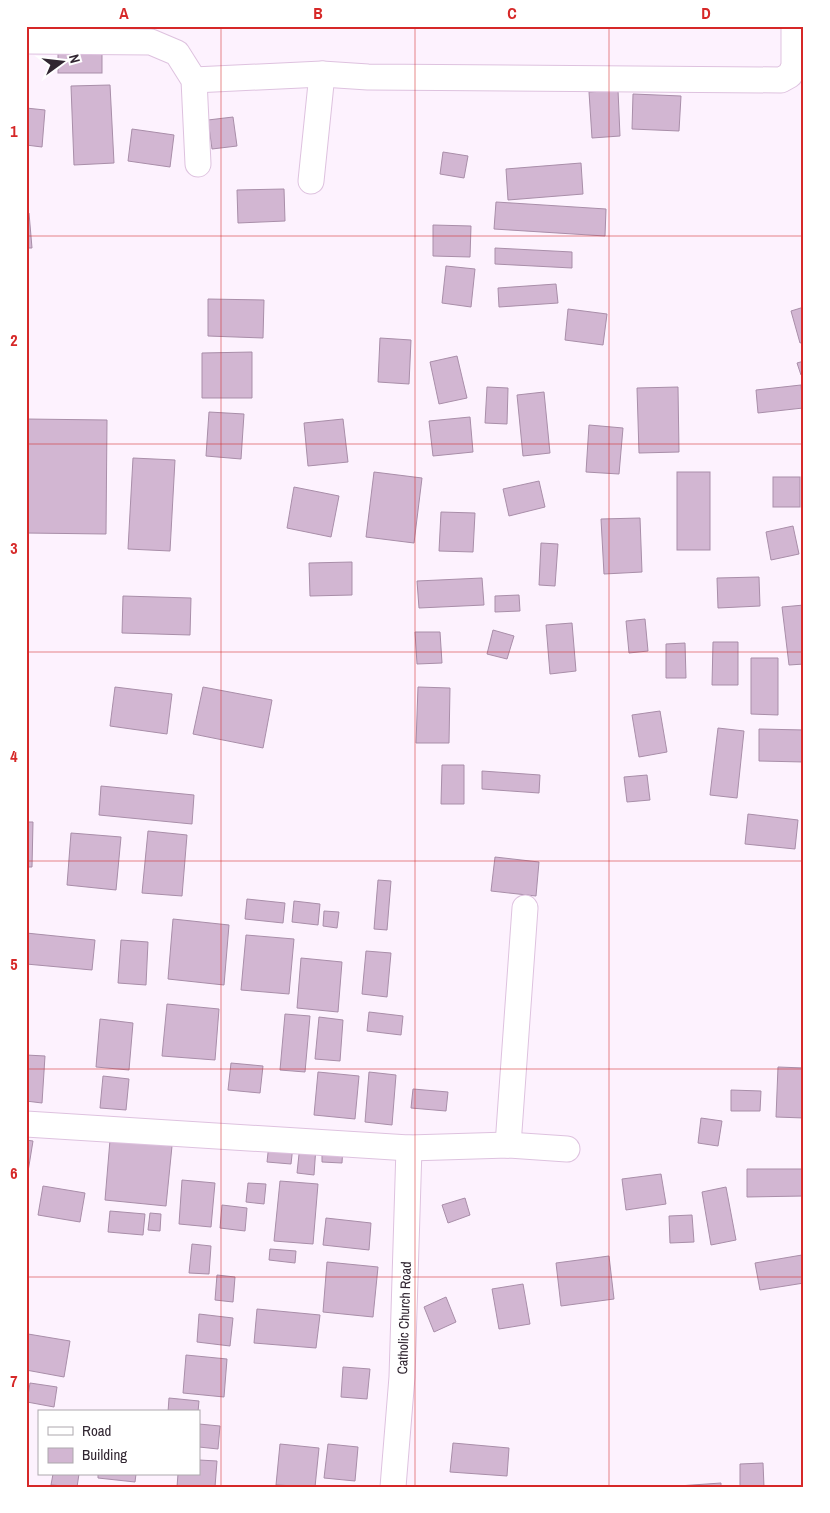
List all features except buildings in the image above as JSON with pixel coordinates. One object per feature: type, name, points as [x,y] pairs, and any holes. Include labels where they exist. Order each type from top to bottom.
[{"type":"street","points":[[194,80],[322,74],[378,77],[782,80],[790,75],[799,54],[794,26]]},
{"type":"street","points":[[26,41],[151,42],[177,53],[194,80],[198,164]]},
{"type":"street","points":[[311,181],[322,74]]},
{"type":"street","points":[[508,1145],[525,908]]},
{"type":"street","points":[[26,1124],[410,1148],[508,1145],[567,1149]]},
{"type":"street","name":"Catholic Church Road","points":[[393,1487],[402,1377],[410,1148]]}]
